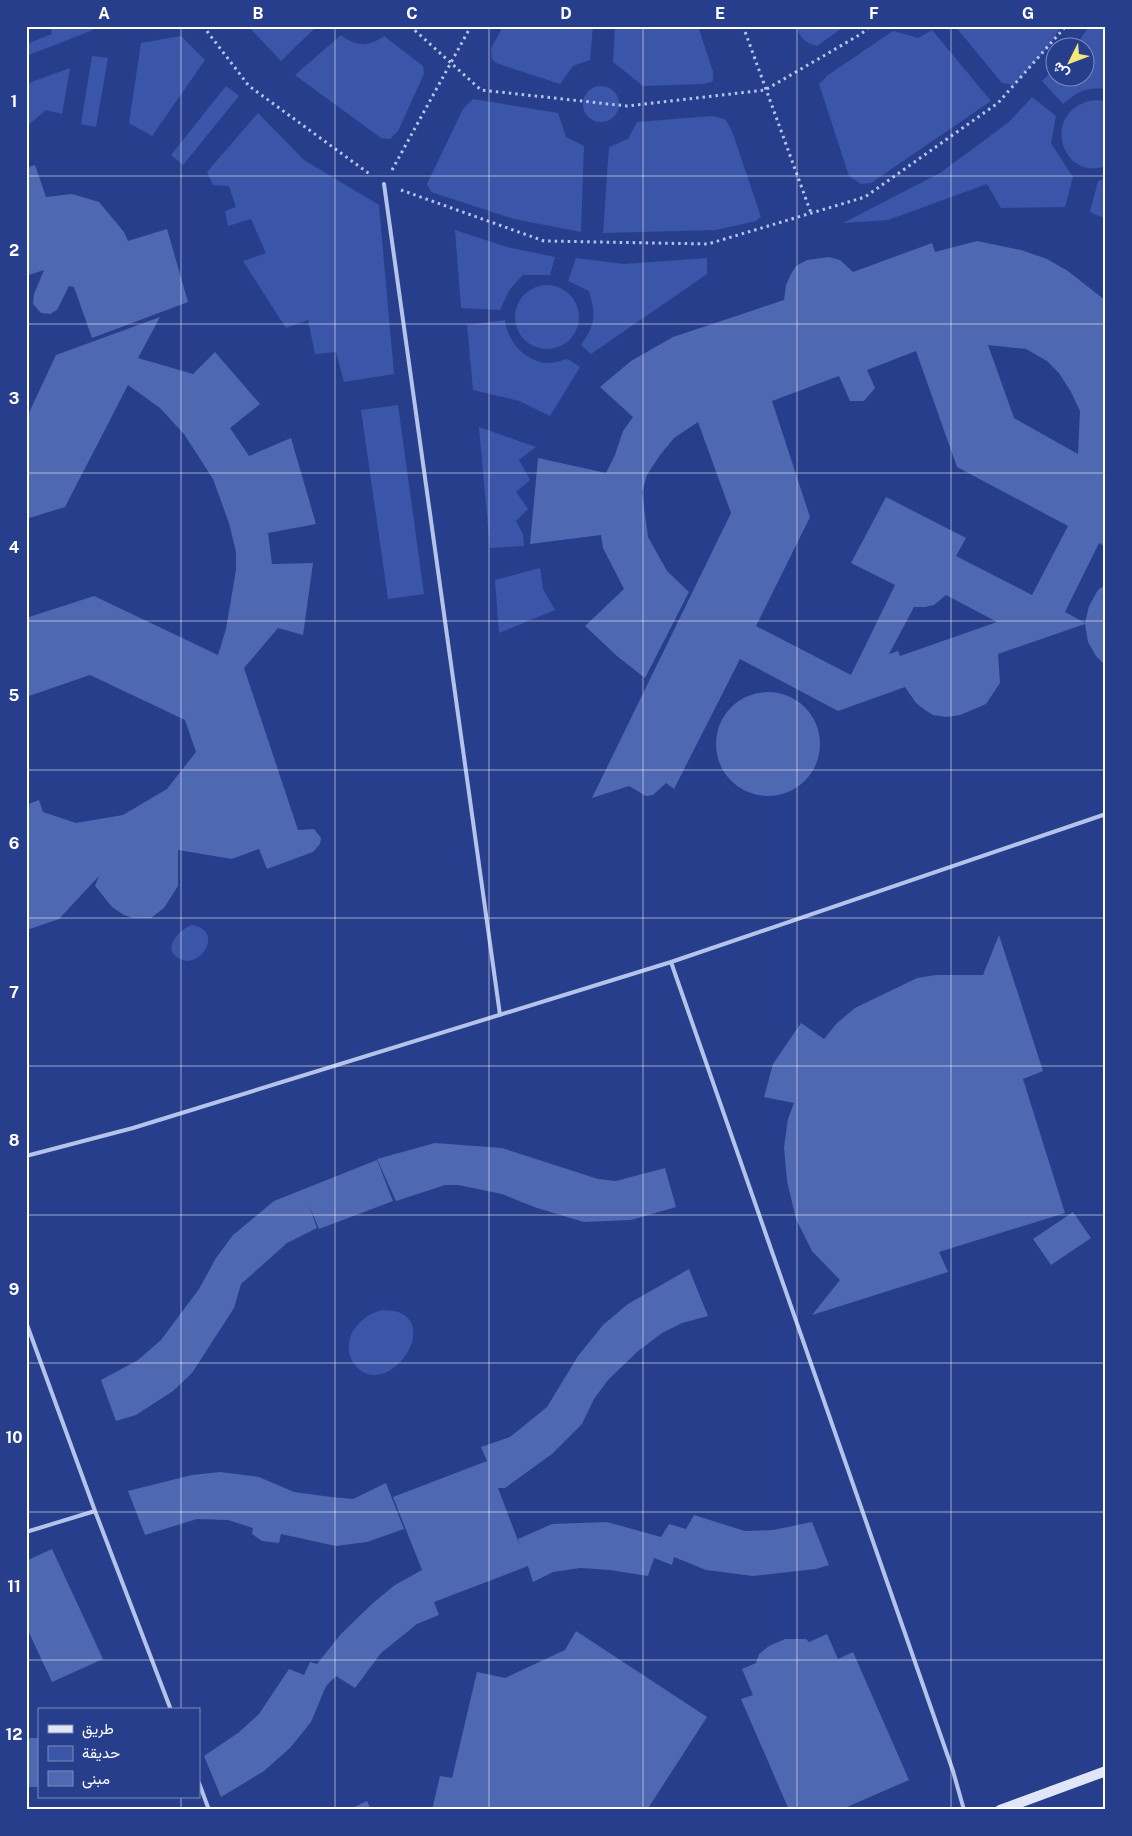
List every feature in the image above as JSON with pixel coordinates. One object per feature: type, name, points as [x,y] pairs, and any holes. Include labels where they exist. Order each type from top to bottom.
[{"type":"main road","points":[[1000,1810],[1106,1771]]},
{"type":"lane","points":[[384,184],[500,1015]]},
{"type":"lane","points":[[26,1156],[133,1128],[670,962],[1106,814]]},
{"type":"lane","points":[[670,962],[943,1743],[964,1810]]},
{"type":"lane","points":[[26,1322],[95,1511],[170,1708]]},
{"type":"lane","points":[[26,1532],[95,1511]]},
{"type":"lane","points":[[200,1786],[209,1810]]},
{"type":"path","points":[[203,26],[249,86],[384,184],[544,241],[708,244],[865,197],[998,103],[1066,26]]},
{"type":"path","points":[[410,26],[449,64],[481,90],[627,106],[765,90],[862,34],[870,26]]},
{"type":"path","points":[[384,184],[471,26]]},
{"type":"path","points":[[743,26],[811,213]]},
{"type":"green space","points":[[50,26],[92,26],[93,30],[26,56],[26,44],[52,34]]},
{"type":"green space","points":[[248,26],[317,26],[281,61]]},
{"type":"green space","points":[[503,26],[593,26],[590,60],[573,66],[560,84],[496,63],[492,59],[491,49]]},
{"type":"green space","points":[[615,26],[698,26],[713,72],[713,81],[704,84],[643,86],[613,62]]},
{"type":"green space","points":[[796,26],[845,26],[817,46],[804,39],[799,34]]},
{"type":"green space","points":[[955,26],[1061,26],[1054,38],[1044,38],[1044,52],[1014,85],[1002,83]]},
{"type":"green space","points":[[1089,26],[1106,26],[1106,89],[1087,89],[1063,104],[1048,88],[1094,88],[1094,38],[1081,38]]},
{"type":"green space","points":[[932,30],[991,101],[871,183],[861,184],[849,176],[819,84],[828,75],[893,31],[918,38]]},
{"type":"green space","points":[[341,35],[352,42],[362,44],[368,44],[384,36],[423,66],[424,74],[398,131],[390,139],[381,138],[295,75]]},
{"type":"green space","points":[[181,36],[205,60],[152,136],[129,123],[141,43]]},
{"type":"green space","points":[[92,56],[108,58],[96,127],[81,124]]},
{"type":"green space","points":[[70,68],[62,114],[46,110],[26,127],[26,84]]},
{"type":"green space","points":[[226,86],[239,96],[183,165],[171,155]]},
{"type":"green space","points":[[601,86],[614,91],[619,104],[614,117],[601,122],[588,117],[583,104],[588,91]]},
{"type":"green space","points":[[1032,97],[1056,116],[1051,143],[1073,177],[1065,207],[1001,208],[987,184],[888,220],[843,223],[940,173],[1009,122]]},
{"type":"green space","points":[[473,99],[558,113],[566,137],[584,146],[581,232],[514,219],[431,192],[427,184],[463,109]]},
{"type":"green space","points":[[1094,100],[1106,101],[1106,166],[1090,168],[1077,164],[1068,155],[1062,143],[1062,129],[1066,117],[1077,106]]},
{"type":"green space","points":[[258,113],[304,160],[379,205],[394,374],[344,382],[336,352],[315,354],[308,320],[286,328],[243,261],[266,253],[251,219],[228,226],[225,211],[236,207],[229,186],[213,185],[207,172]]},
{"type":"green space","points":[[712,116],[725,119],[732,131],[761,217],[756,221],[716,230],[603,233],[609,147],[628,139],[637,122]]},
{"type":"green space","points":[[1106,178],[1106,219],[1090,212],[1098,181]]},
{"type":"green space","points":[[455,230],[507,247],[555,257],[550,275],[523,275],[510,289],[500,310],[461,308]]},
{"type":"green space","points":[[576,258],[624,264],[707,258],[707,274],[591,354],[581,345],[590,331],[594,313],[589,291],[568,281]]},
{"type":"green space","points":[[541,285],[553,285],[570,294],[577,305],[579,317],[577,329],[570,340],[553,349],[541,349],[529,344],[520,335],[515,323],[515,311],[520,299],[529,290]]},
{"type":"green space","points":[[505,320],[509,336],[525,355],[541,362],[549,363],[568,359],[580,367],[550,416],[519,401],[473,390],[467,325]]},
{"type":"green space","points":[[398,405],[424,594],[388,599],[361,410]]},
{"type":"green space","points":[[479,427],[536,447],[519,460],[530,480],[516,492],[528,509],[516,521],[523,534],[524,546],[490,548]]},
{"type":"green space","points":[[540,568],[543,589],[555,610],[499,633],[495,580]]},
{"type":"green space","points":[[191,925],[201,928],[207,934],[208,941],[206,948],[201,954],[195,959],[188,961],[174,955],[172,945],[177,935]]},
{"type":"green space","points":[[382,1310],[398,1312],[409,1319],[413,1330],[412,1343],[406,1355],[396,1366],[385,1373],[372,1375],[360,1370],[354,1364],[349,1350],[349,1343],[359,1323],[369,1315]]},
{"type":"building","points":[[35,165],[46,197],[72,194],[99,202],[124,232],[128,241],[167,229],[188,302],[92,338],[74,287],[69,286],[57,310],[50,314],[41,313],[33,304],[34,294],[44,270],[26,276],[26,168]]},
{"type":"building","points":[[977,241],[1021,250],[1047,259],[1068,271],[1106,301],[1106,547],[1099,543],[1065,612],[1085,623],[1089,606],[1098,590],[1106,584],[1106,666],[1096,656],[1088,642],[1085,624],[998,654],[1000,683],[986,704],[960,715],[946,717],[933,715],[925,710],[916,703],[905,687],[838,711],[740,659],[674,789],[666,783],[653,795],[646,796],[629,786],[592,798],[731,513],[698,422],[674,438],[660,455],[647,475],[642,492],[648,537],[667,571],[689,592],[645,678],[617,656],[585,626],[624,589],[603,548],[601,535],[530,544],[538,458],[606,473],[615,455],[623,431],[633,417],[600,387],[631,361],[673,337],[784,300],[786,285],[791,274],[796,266],[807,260],[829,257],[840,260],[853,272],[932,243],[935,252]],"holes":[[[988,345],[1026,349],[1047,361],[1059,373],[1080,411],[1078,454],[1014,418]],[[916,351],[957,467],[1068,526],[1032,595],[956,556],[966,538],[886,497],[851,563],[895,585],[851,675],[756,626],[810,517],[772,401],[839,376],[850,401],[864,401],[875,388],[867,370]],[[946,595],[997,622],[900,656],[898,651],[889,654],[914,607],[934,605]]]},
{"type":"building","points":[[160,317],[138,358],[193,374],[215,352],[260,404],[230,428],[249,456],[291,438],[316,524],[268,533],[272,564],[313,563],[303,635],[278,628],[244,668],[298,830],[314,829],[321,838],[320,844],[313,852],[267,869],[259,849],[232,859],[178,850],[178,886],[164,908],[151,918],[133,918],[124,915],[112,907],[95,886],[99,876],[59,919],[27,930],[26,805],[39,800],[43,812],[76,823],[123,815],[167,789],[196,752],[185,720],[90,675],[26,697],[26,618],[94,596],[218,655],[226,629],[236,570],[236,552],[229,523],[213,479],[184,434],[160,408],[128,385],[65,507],[26,519],[26,419],[56,355]]},
{"type":"building","points":[[768,692],[788,696],[805,707],[816,724],[820,744],[816,764],[805,781],[788,792],[768,796],[748,792],[731,781],[720,764],[716,744],[720,724],[731,707],[748,696]]},
{"type":"building","points":[[999,935],[1043,1071],[1023,1079],[1065,1213],[939,1252],[948,1272],[812,1315],[840,1280],[812,1251],[796,1219],[787,1181],[784,1147],[788,1119],[794,1103],[764,1097],[773,1064],[801,1023],[824,1039],[837,1023],[855,1008],[917,978],[936,975],[983,975]]},
{"type":"building","points":[[435,1143],[502,1148],[598,1179],[616,1181],[665,1168],[676,1207],[631,1220],[584,1222],[537,1208],[502,1194],[458,1185],[445,1185],[396,1201],[377,1159]]},
{"type":"building","points":[[377,1160],[393,1201],[319,1229],[309,1205],[317,1228],[287,1243],[241,1284],[234,1308],[192,1373],[173,1391],[136,1415],[116,1421],[101,1380],[138,1360],[161,1340],[199,1289],[216,1258],[233,1235],[274,1201]]},
{"type":"building","points":[[1073,1212],[1091,1238],[1051,1265],[1033,1239]]},
{"type":"building","points":[[689,1269],[708,1316],[682,1323],[662,1333],[637,1352],[608,1380],[594,1399],[582,1424],[552,1454],[505,1488],[498,1488],[520,1546],[518,1539],[552,1524],[607,1522],[661,1537],[669,1524],[686,1529],[694,1515],[745,1531],[773,1530],[812,1522],[829,1565],[816,1569],[753,1576],[706,1570],[674,1557],[672,1565],[654,1558],[648,1576],[610,1570],[580,1568],[553,1572],[533,1582],[528,1566],[434,1602],[439,1615],[417,1624],[381,1653],[355,1688],[336,1676],[326,1686],[311,1722],[290,1748],[264,1771],[221,1797],[204,1756],[238,1733],[259,1714],[289,1669],[304,1675],[310,1662],[317,1664],[341,1634],[373,1603],[395,1585],[422,1570],[393,1497],[487,1461],[481,1447],[510,1437],[547,1407],[578,1356],[603,1325],[628,1304]]},
{"type":"building","points":[[220,1472],[259,1477],[294,1492],[353,1499],[386,1483],[404,1529],[367,1542],[336,1546],[281,1534],[279,1543],[262,1541],[252,1534],[253,1528],[228,1520],[197,1519],[145,1535],[128,1491],[192,1475]]},
{"type":"building","points":[[52,1549],[103,1659],[52,1682],[26,1626],[26,1561]]},
{"type":"building","points":[[576,1631],[707,1717],[647,1810],[432,1810],[440,1776],[452,1778],[477,1672],[505,1678],[565,1650]]},
{"type":"building","points":[[827,1634],[838,1659],[853,1652],[909,1780],[840,1810],[789,1810],[741,1699],[753,1695],[742,1669],[756,1663],[759,1654],[769,1646],[785,1639],[806,1639],[809,1642]]},
{"type":"building","points":[[26,1738],[38,1738],[38,1787],[26,1787]]},
{"type":"building","points":[[367,1801],[371,1810],[348,1810]]}]
